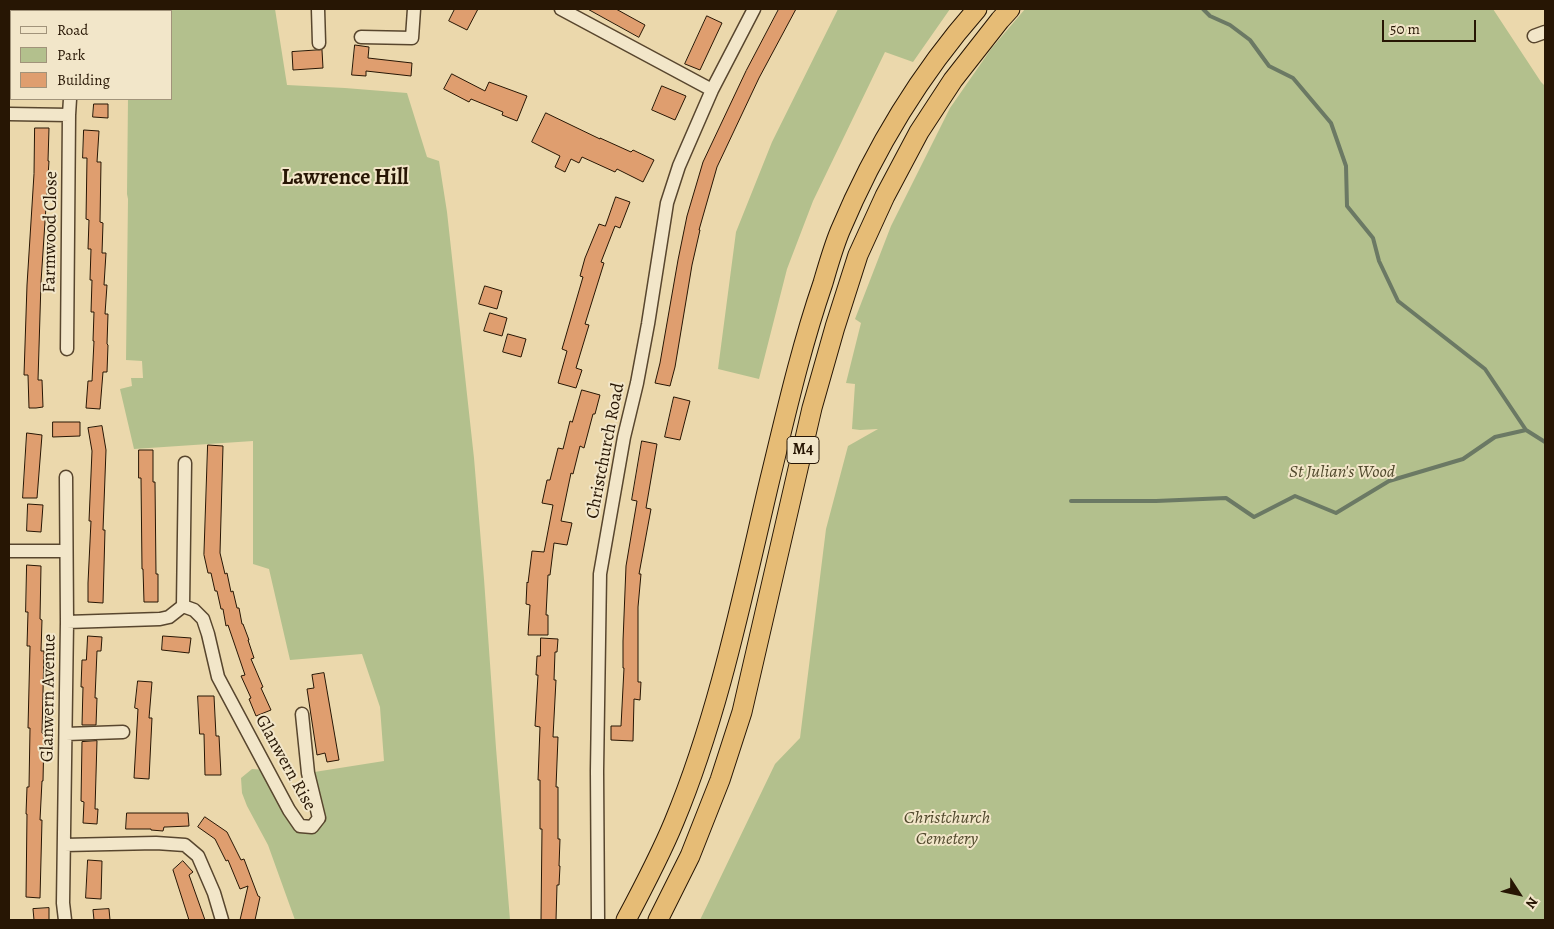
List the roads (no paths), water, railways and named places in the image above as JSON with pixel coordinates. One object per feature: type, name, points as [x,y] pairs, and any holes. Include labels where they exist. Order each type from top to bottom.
[{"type":"highway","name":"M4","points":[[626,920],[674,823],[699,754],[733,637],[790,393],[809,324],[839,233],[867,172],[898,114],[935,61],[977,9]]},
{"type":"highway","name":"M4","points":[[658,920],[690,856],[720,780],[742,712],[812,408],[858,256],[885,196],[919,132],[953,80],[1010,9]]},
{"type":"street","points":[[318,9],[319,43]]},
{"type":"street","points":[[361,37],[412,38],[414,9]]},
{"type":"street","points":[[561,9],[712,90]]},
{"type":"street","name":"Christchurch Road","points":[[598,920],[600,574],[624,437],[648,324],[667,202],[679,166],[712,90],[754,9]]},
{"type":"street","name":"Farmwood Close","points":[[67,349],[70,100]]},
{"type":"street","points":[[9,114],[70,115]]},
{"type":"street","points":[[67,622],[160,619],[169,617],[183,606],[185,463]]},
{"type":"street","name":"Glanwern Avenue","points":[[65,920],[66,477]]},
{"type":"street","points":[[9,551],[66,551]]},
{"type":"street","name":"Glanwern Rise","points":[[183,606],[194,610],[203,619],[218,677],[289,810],[300,826],[312,827],[319,818],[308,773],[302,714]]},
{"type":"street","points":[[66,734],[123,732]]},
{"type":"street","points":[[64,845],[185,845],[198,856],[214,893],[222,920]]},
{"type":"waterway","points":[[1203,9],[1210,16],[1230,25],[1250,40],[1269,66],[1293,78],[1331,123],[1346,166],[1347,206],[1373,238],[1379,261],[1398,301],[1485,369],[1526,430]]},
{"type":"waterway","points":[[1071,501],[1156,501],[1226,498],[1254,517],[1295,496],[1336,513],[1389,481],[1463,459],[1495,437],[1526,430],[1545,442]]},
{"type":"district","name":"Lawrence Hill","points":[[345,179]]},
{"type":"park label","name":"St Julian's Wood","points":[[1342,473]]},
{"type":"park label","name":"Christchurch Cemetery","points":[[947,830]]}]
